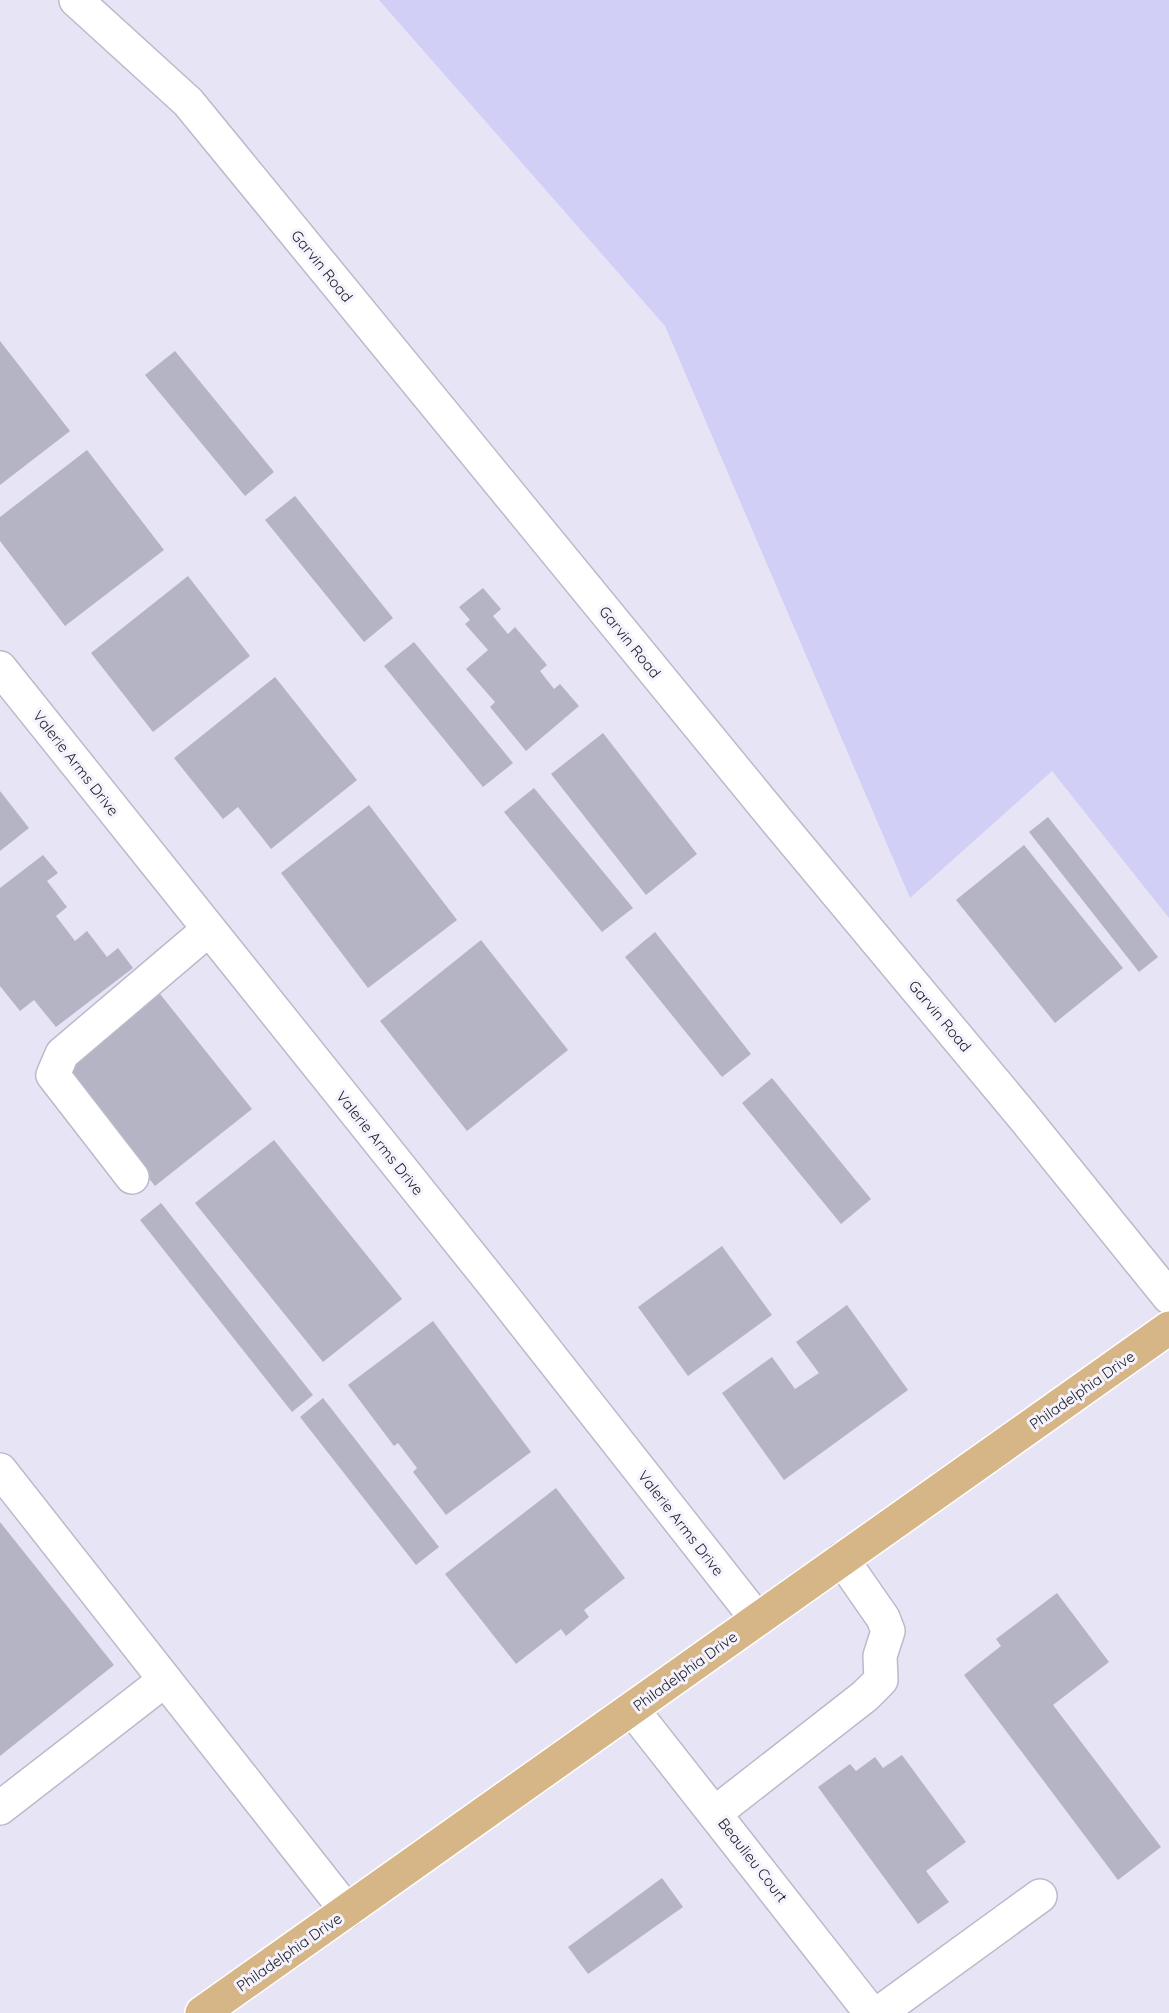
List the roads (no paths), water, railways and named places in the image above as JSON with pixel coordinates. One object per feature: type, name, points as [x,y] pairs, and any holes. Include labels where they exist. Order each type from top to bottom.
[{"type":"main road","name":"Philadelphia Drive","points":[[217,2009],[347,1911],[1169,1328]]},
{"type":"street","name":"Garvin Road","points":[[76,0],[188,102],[761,802],[1032,1127],[1169,1297]]},
{"type":"street","name":"Valerie Arms Drive","points":[[0,668],[495,1286],[757,1619]]},
{"type":"street","points":[[132,1178],[52,1075],[62,1054],[208,930]]},
{"type":"street","points":[[0,1470],[347,1911]]},
{"type":"street","points":[[715,1813],[865,1696],[881,1680],[880,1656],[888,1630],[883,1618],[842,1560]]},
{"type":"street","points":[[0,1808],[165,1680]]},
{"type":"street","name":"Beaulieu Court","points":[[632,1708],[871,2013]]},
{"type":"street","points":[[879,2013],[1040,1896]]}]
